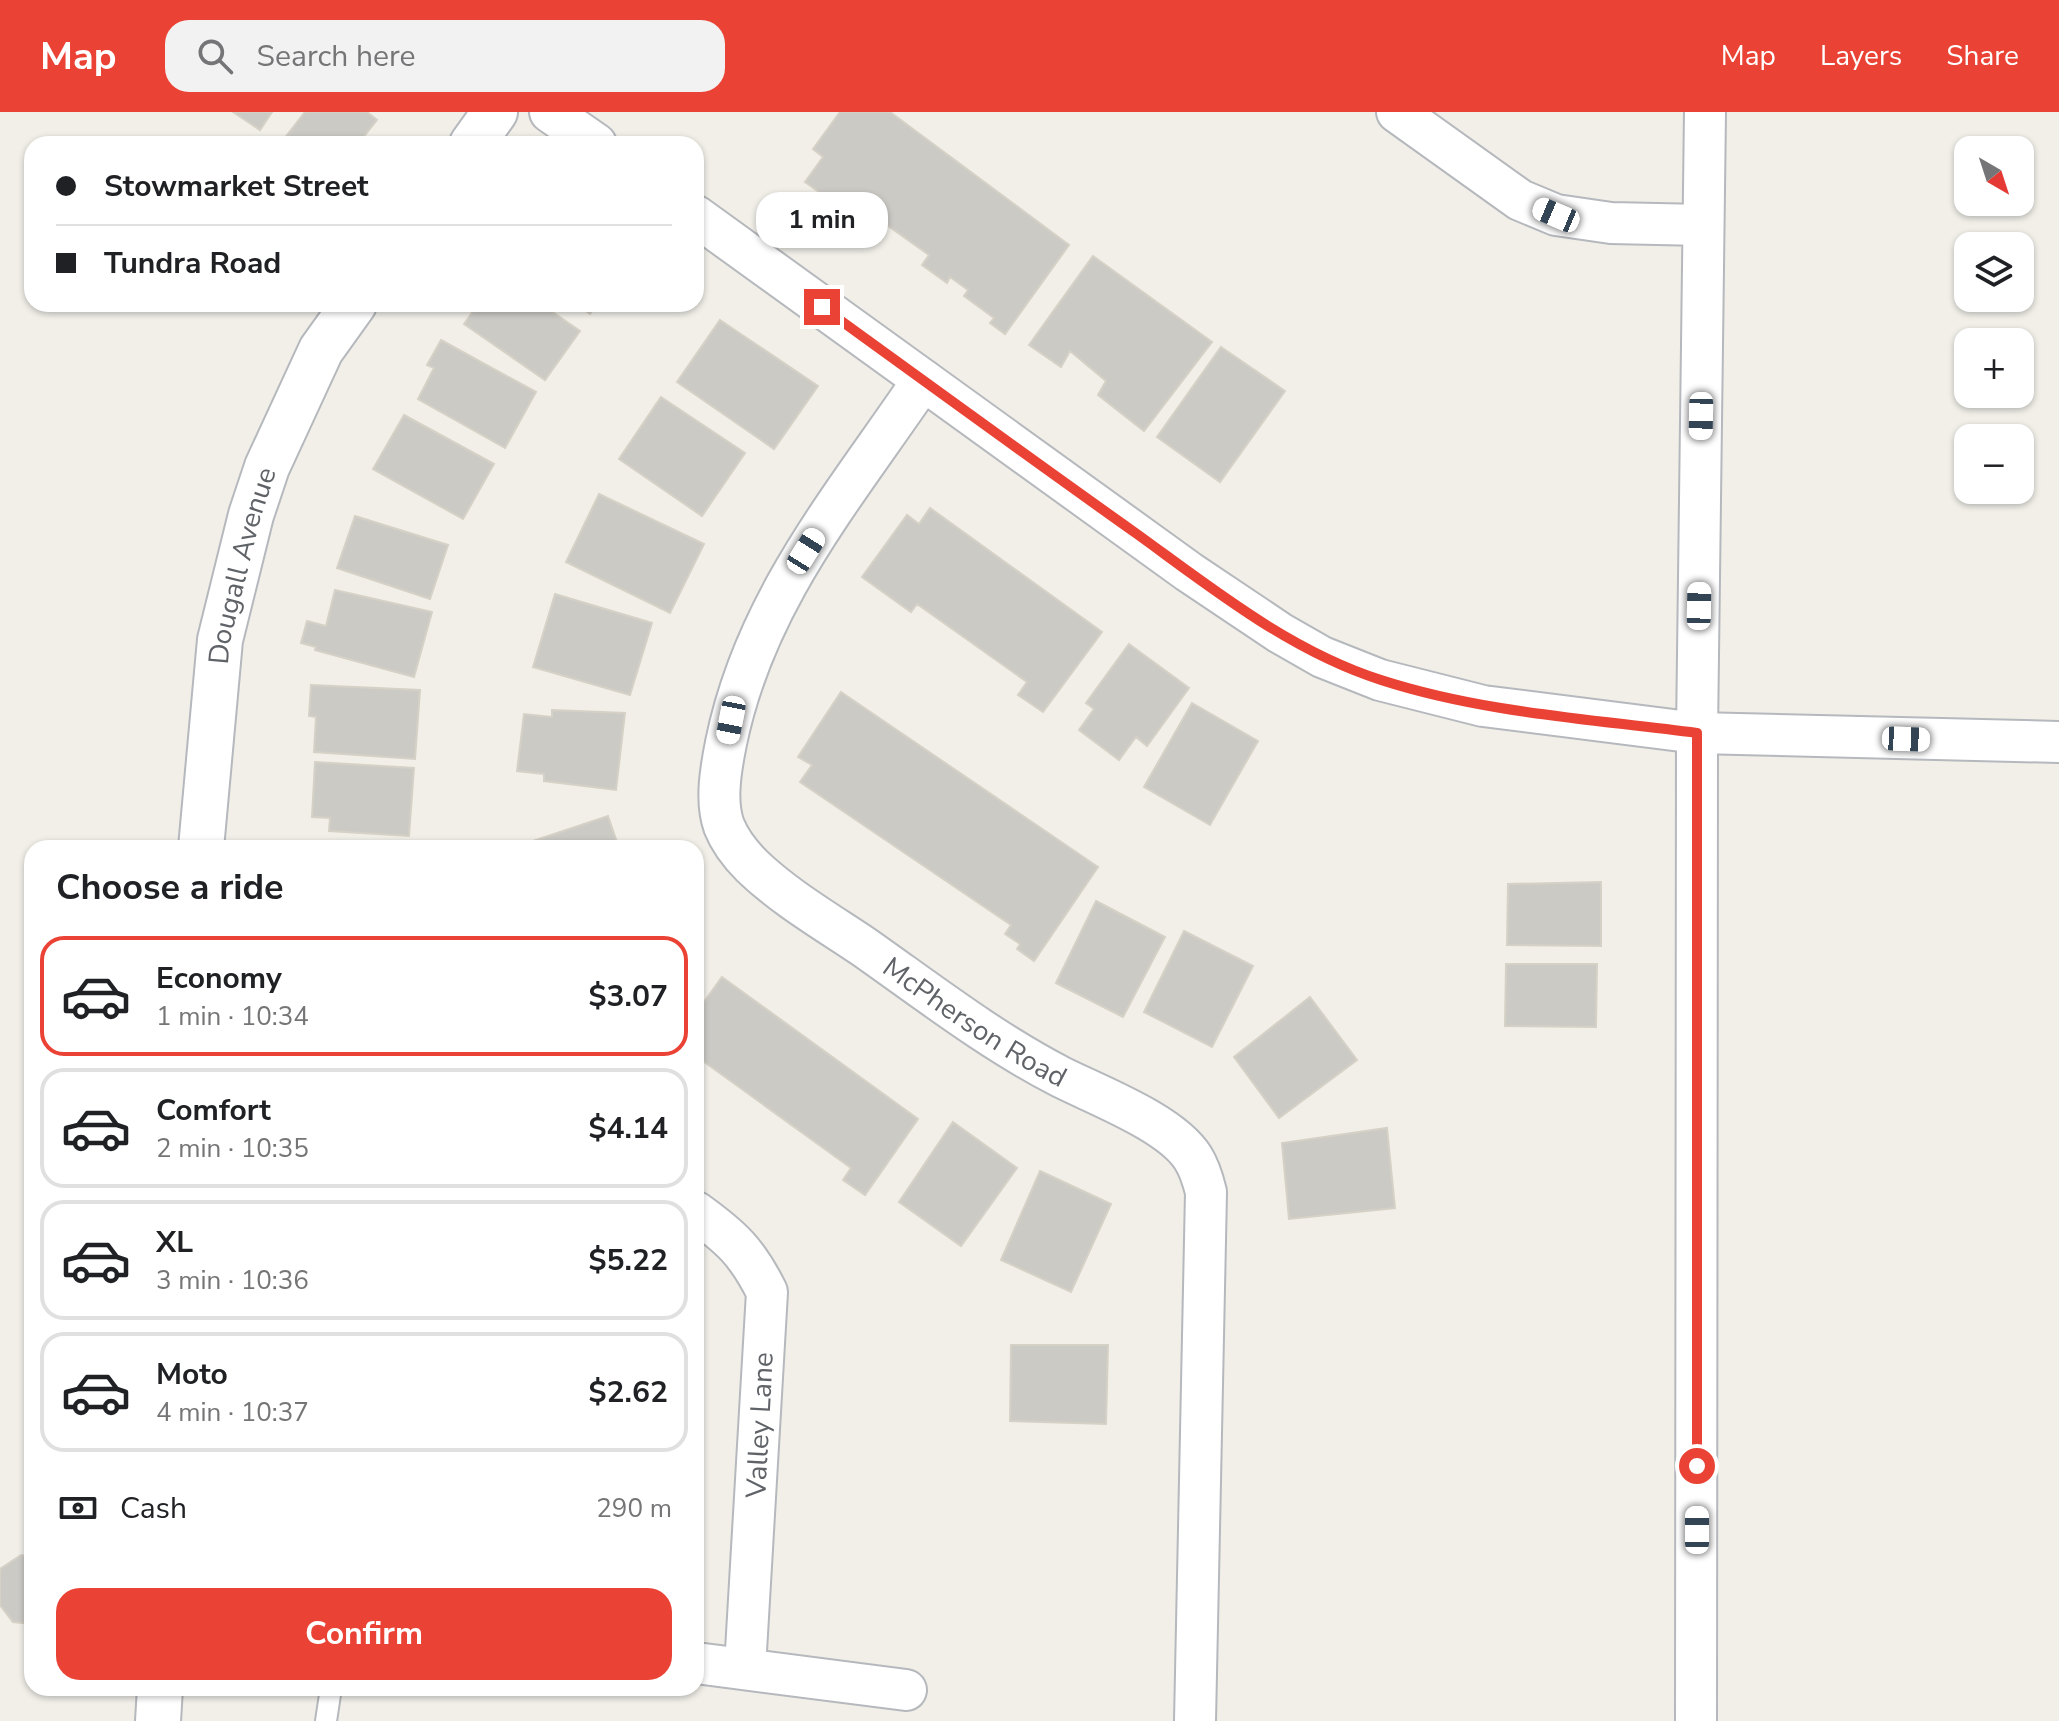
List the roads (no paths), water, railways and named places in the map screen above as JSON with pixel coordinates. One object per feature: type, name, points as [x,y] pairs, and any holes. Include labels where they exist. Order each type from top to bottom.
[{"type":"street","points":[[478,136],[495,112]]},
{"type":"street","points":[[550,112],[584,136]]},
{"type":"street","points":[[1397,112],[1520,200],[1556,215],[1611,223],[1703,225]]},
{"type":"street","points":[[1696,1721],[1697,733],[1705,112]]},
{"type":"street","points":[[704,222],[1189,572],[1322,657],[1380,680],[1483,706],[1697,733],[2059,742]]},
{"type":"street","name":"Dougall Avenue","points":[[202,840],[220,640],[251,515],[267,467],[321,350],[348,312]]},
{"type":"street","name":"McPherson Road","points":[[923,380],[819,529],[780,593],[754,650],[731,720],[722,766],[720,804],[724,826],[734,845],[753,867],[788,894],[984,1031],[1039,1066],[1161,1128],[1180,1142],[1193,1158],[1206,1192],[1195,1721]]},
{"type":"street","name":"Valley Lane","points":[[704,1218],[727,1234],[751,1260],[767,1292],[745,1668]]},
{"type":"street","points":[[704,1664],[906,1690]]},
{"type":"street","points":[[158,1721],[160,1696]]},
{"type":"lane","points":[[326,1721],[330,1696]]}]
